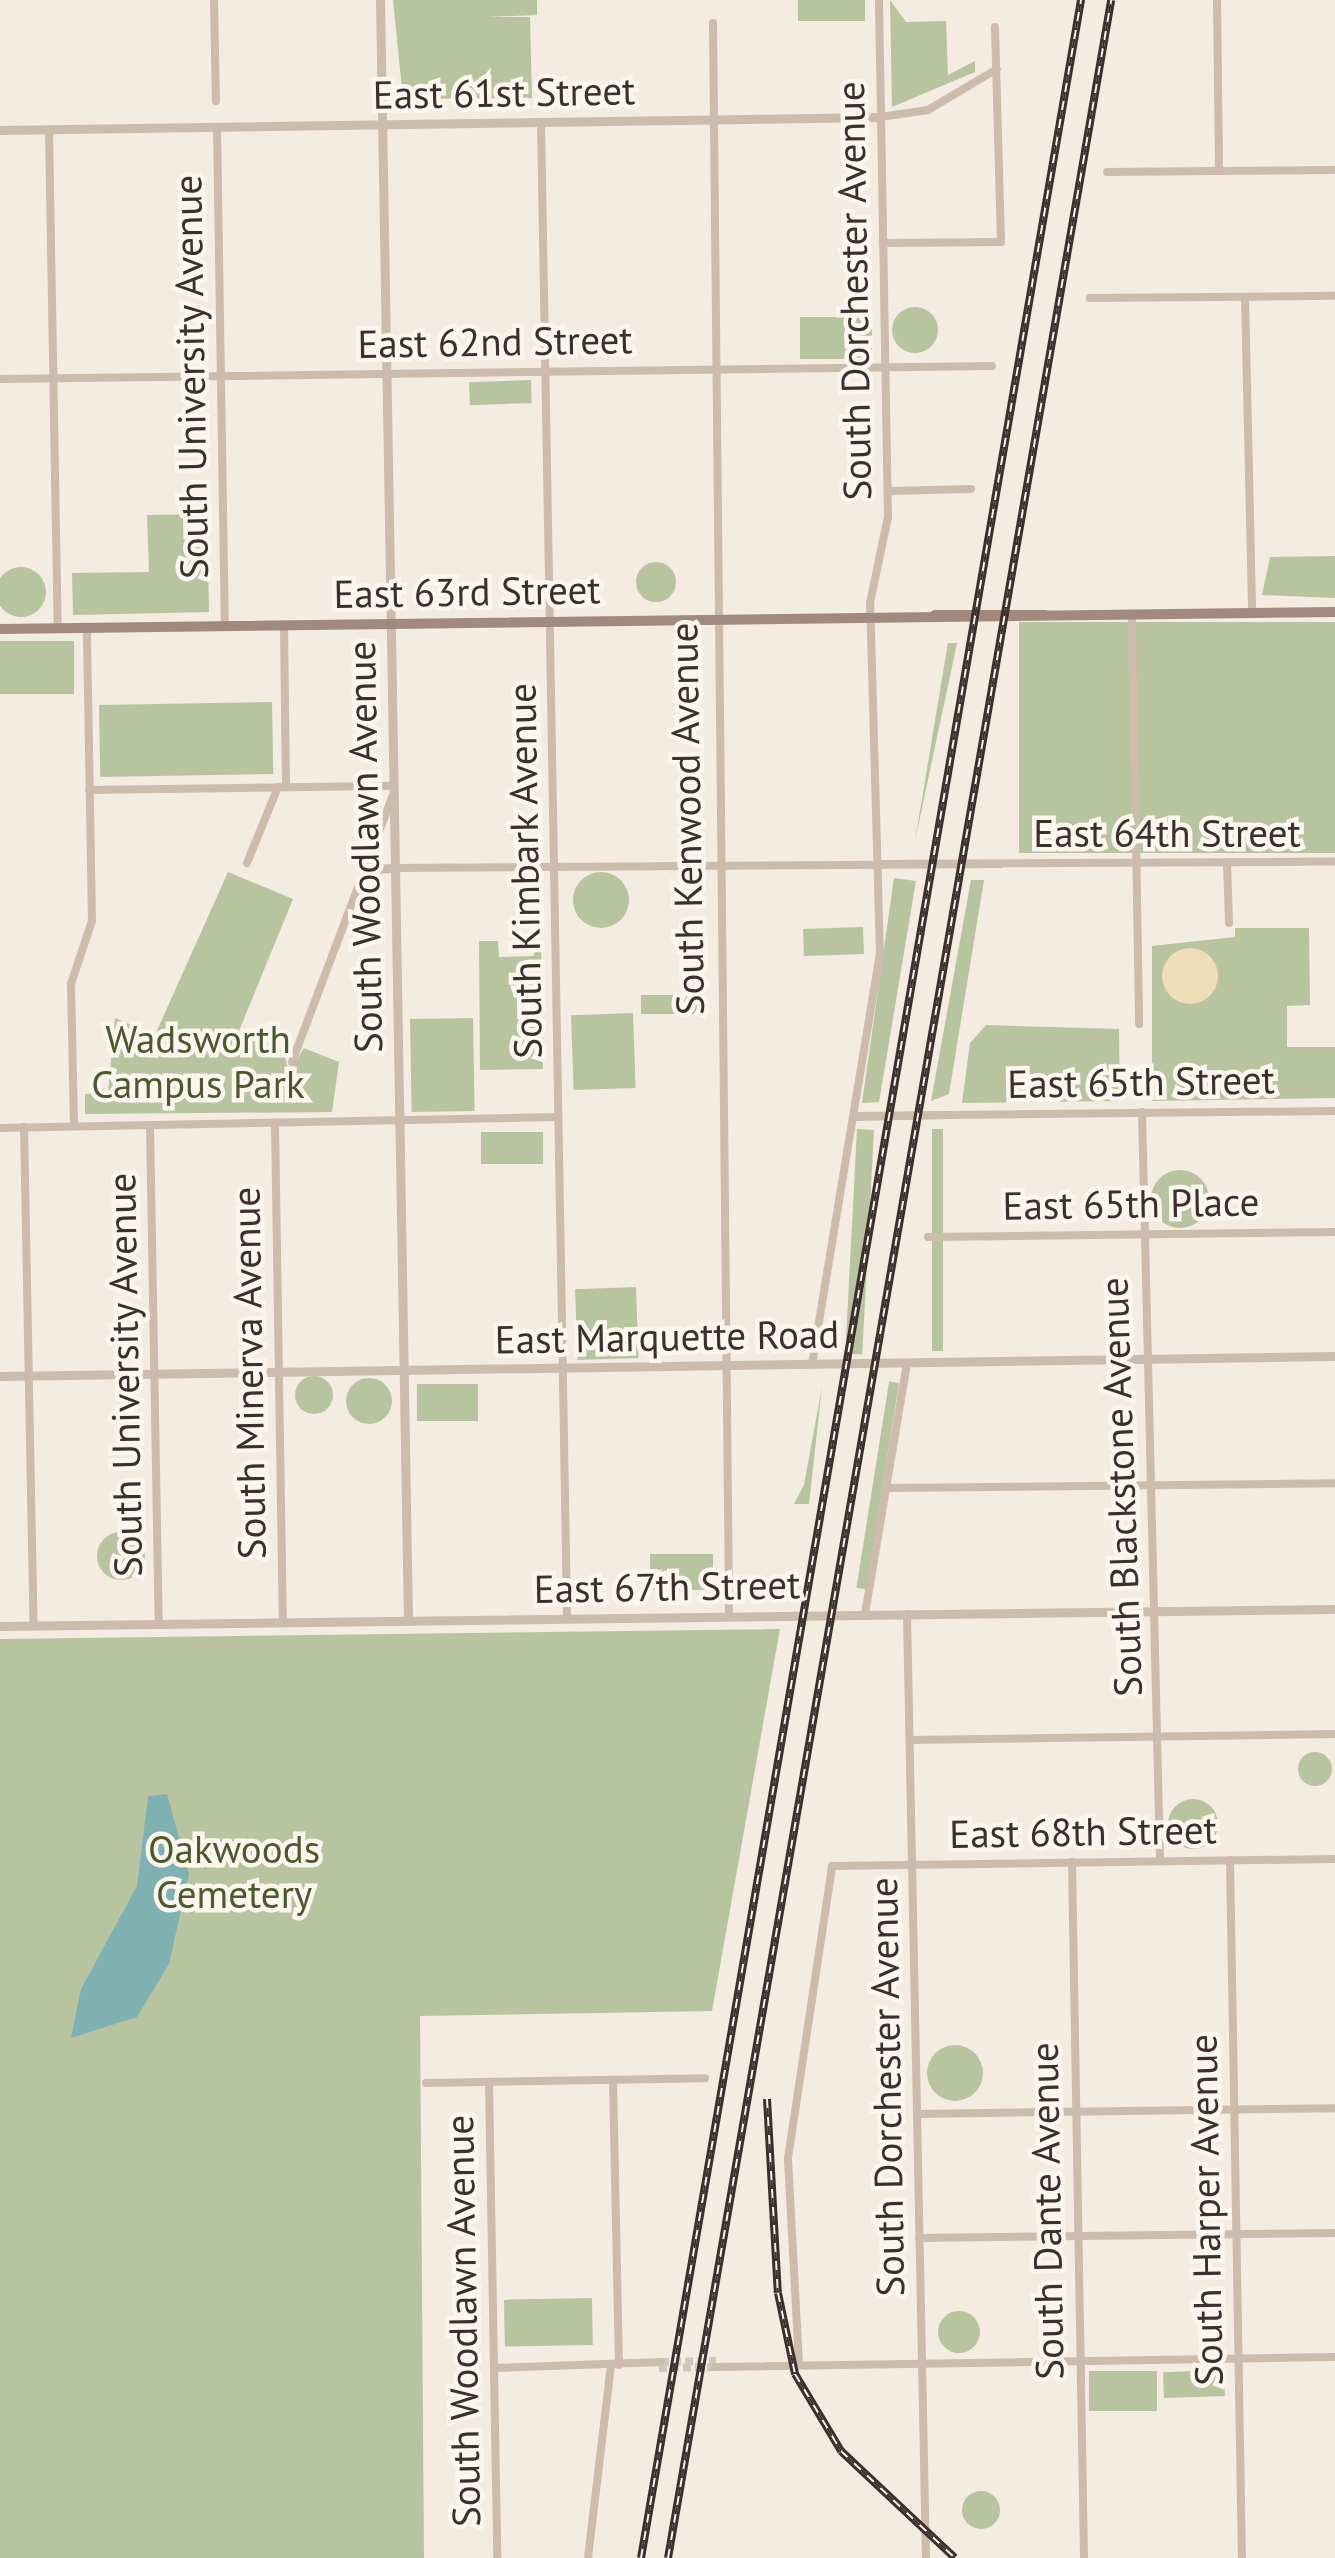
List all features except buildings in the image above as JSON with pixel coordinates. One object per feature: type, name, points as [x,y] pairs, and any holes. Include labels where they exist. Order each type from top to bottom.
[{"type":"main road","name":"East 63rd Street","points":[[0,629],[1335,612]]},
{"type":"street","points":[[214,0],[216,101]]},
{"type":"street","name":"South Woodlawn Avenue","points":[[380,0],[408,1621]]},
{"type":"street","name":"South Dorchester Avenue","points":[[812,1365],[880,955],[871,616],[888,491],[879,0]]},
{"type":"street","points":[[1217,0],[1219,171]]},
{"type":"street","name":"South Kenwood Avenue","points":[[712,23],[710,370],[729,1616]]},
{"type":"street","points":[[883,243],[1001,242],[995,27]]},
{"type":"street","name":"East 61st Street","points":[[0,130],[880,117],[928,110],[997,69]]},
{"type":"street","name":"South Kimbark Avenue","points":[[541,122],[567,1618]]},
{"type":"street","name":"South University Avenue","points":[[217,127],[225,626]]},
{"type":"street","points":[[49,130],[58,628]]},
{"type":"street","points":[[1107,172],[1335,170]]},
{"type":"street","points":[[1245,296],[1252,614]]},
{"type":"street","points":[[1090,298],[1335,296]]},
{"type":"street","name":"East 62nd Street","points":[[0,379],[992,366]]},
{"type":"street","points":[[888,491],[971,489]]},
{"type":"street","points":[[1132,614],[1139,1024]]},
{"type":"street","points":[[247,862],[282,787],[284,625]]},
{"type":"street","points":[[74,1126],[71,984],[92,921],[87,628]]},
{"type":"street","points":[[89,790],[394,790],[292,1062]]},
{"type":"street","points":[[1227,862],[1229,922]]},
{"type":"street","name":"East 64th Street","points":[[395,868],[1335,862]]},
{"type":"street","points":[[365,869],[395,868]]},
{"type":"street","name":"East 65th Street","points":[[854,1116],[1335,1111]]},
{"type":"street","name":"South Blackstone Avenue","points":[[1142,1112],[1160,1861]]},
{"type":"street","points":[[0,1128],[558,1118]]},
{"type":"street","name":"South Minerva Avenue","points":[[275,1123],[283,1622]]},
{"type":"street","name":"South University Avenue","points":[[150,1125],[159,1624]]},
{"type":"street","points":[[24,1127],[34,1626]]},
{"type":"street","name":"East 65th Place","points":[[928,1237],[1335,1232]]},
{"type":"street","name":"East Marquette Road","points":[[0,1376],[1335,1356]]},
{"type":"street","points":[[865,1615],[907,1362]]},
{"type":"street","points":[[888,1488],[1335,1483]]},
{"type":"street","name":"East 67th Street","points":[[0,1626],[1335,1609]]},
{"type":"street","name":"South Dorchester Avenue","points":[[908,1614],[926,2558]]},
{"type":"street","points":[[910,1740],[1335,1734]]},
{"type":"street","name":"East 68th Street","points":[[799,2363],[788,2158],[832,1866],[1335,1859]]},
{"type":"street","name":"South Harper Avenue","points":[[1230,1860],[1243,2558]]},
{"type":"street","name":"South Dante Avenue","points":[[1072,1862],[1084,2558]]},
{"type":"street","points":[[426,2083],[705,2078]]},
{"type":"street","points":[[589,2558],[615,2365],[613,2080]]},
{"type":"street","name":"South Woodlawn Avenue","points":[[489,2082],[497,2558]]},
{"type":"street","points":[[917,2114],[1335,2108]]},
{"type":"street","points":[[920,2238],[1335,2233]]},
{"type":"street","points":[[718,2364],[1335,2357]]},
{"type":"street","points":[[494,2368],[656,2365]]},
{"type":"green space","points":[[393,0],[537,0],[537,15],[488,17],[530,17],[532,98],[403,99]]},
{"type":"green space","points":[[798,0],[865,0],[865,21],[798,21]]},
{"type":"green space","points":[[890,0],[906,22],[946,21],[948,75],[975,61],[975,72],[892,107]]},
{"type":"green space","points":[[915,307],[932,313],[938,330],[932,347],[915,353],[898,347],[892,330],[898,313]]},
{"type":"green space","points":[[800,317],[872,317],[872,359],[800,359]]},
{"type":"green space","points":[[531,380],[532,403],[470,405],[469,382]]},
{"type":"green space","points":[[207,514],[209,612],[73,615],[72,573],[149,572],[147,515]]},
{"type":"green space","points":[[1335,556],[1335,598],[1262,595],[1270,557]]},
{"type":"green space","points":[[656,562],[670,568],[676,582],[670,596],[656,602],[642,596],[636,582],[642,568]]},
{"type":"green space","points":[[21,567],[39,574],[46,592],[39,610],[21,617],[3,610],[-4,592],[3,574]]},
{"type":"green space","points":[[1019,622],[1335,622],[1335,853],[1019,853]]},
{"type":"green space","points":[[0,641],[74,641],[74,694],[0,694]]},
{"type":"green space","points":[[948,643],[957,643],[915,841]]},
{"type":"green space","points":[[272,702],[273,774],[100,777],[99,705]]},
{"type":"green space","name":"Wadsworth Campus Park","points":[[228,872],[293,899],[239,1031],[283,1049],[289,1073],[304,1048],[339,1062],[332,1112],[85,1114],[85,1094],[108,1093],[115,1018],[155,1035]]},
{"type":"green space","points":[[601,872],[621,880],[629,900],[621,920],[601,928],[581,920],[573,900],[581,880]]},
{"type":"green space","points":[[894,878],[916,881],[879,1102],[862,1103]]},
{"type":"green space","points":[[971,880],[984,880],[949,1094],[931,1101]]},
{"type":"green space","points":[[863,927],[864,954],[804,956],[803,929]]},
{"type":"green space","points":[[1235,928],[1309,928],[1310,1005],[1287,1006],[1287,1047],[1335,1047],[1335,1098],[1152,1101],[1152,946],[1235,937]]},
{"type":"green space","points":[[479,941],[498,941],[499,957],[533,956],[541,941],[543,1069],[480,1070]]},
{"type":"green space","points":[[641,995],[703,995],[703,1014],[641,1014]]},
{"type":"green space","points":[[633,1013],[636,1088],[574,1090],[571,1015]]},
{"type":"green space","points":[[473,1018],[475,1111],[412,1112],[410,1019]]},
{"type":"green space","points":[[986,1025],[1119,1029],[1120,1101],[962,1103],[970,1043]]},
{"type":"green space","points":[[857,1129],[874,1130],[862,1355],[845,1354]]},
{"type":"green space","points":[[932,1129],[943,1129],[943,1351],[932,1351]]},
{"type":"green space","points":[[481,1132],[543,1132],[543,1164],[481,1164]]},
{"type":"green space","points":[[1180,1170],[1200,1179],[1209,1199],[1200,1219],[1180,1228],[1160,1219],[1151,1199],[1160,1179]]},
{"type":"green space","points":[[636,1287],[638,1358],[578,1360],[575,1289]]},
{"type":"green space","points":[[314,1376],[327,1382],[333,1395],[327,1408],[314,1414],[301,1408],[295,1395],[301,1382]]},
{"type":"green space","points":[[369,1378],[385,1385],[392,1401],[385,1417],[369,1424],[353,1417],[346,1401],[353,1385]]},
{"type":"green space","points":[[889,1381],[899,1383],[866,1589],[856,1588]]},
{"type":"green space","points":[[417,1384],[478,1384],[478,1421],[417,1421]]},
{"type":"green space","points":[[822,1387],[809,1504],[794,1504],[804,1485]]},
{"type":"green space","points":[[121,1532],[138,1539],[145,1556],[138,1573],[121,1580],[104,1573],[97,1556],[104,1539]]},
{"type":"green space","points":[[650,1554],[713,1554],[713,1590],[650,1590]]},
{"type":"green space","name":"Oakwoods Cemetery","points":[[780,1629],[712,2011],[420,2016],[424,2558],[0,2558],[0,1639]]},
{"type":"green space","points":[[1315,1752],[1327,1757],[1332,1769],[1327,1781],[1315,1786],[1303,1781],[1298,1769],[1303,1757]]},
{"type":"green space","points":[[1183,1800],[1203,1800],[1217,1814],[1217,1834],[1203,1848],[1183,1848],[1169,1834],[1169,1814]]},
{"type":"green space","points":[[955,2045],[975,2053],[983,2073],[975,2093],[955,2101],[935,2093],[927,2073],[935,2053]]},
{"type":"green space","points":[[592,2298],[593,2345],[505,2347],[504,2300]]},
{"type":"green space","points":[[959,2311],[974,2317],[980,2332],[974,2347],[959,2353],[944,2347],[938,2332],[944,2317]]},
{"type":"green space","points":[[1224,2370],[1225,2396],[1164,2398],[1163,2372]]},
{"type":"green space","points":[[1089,2371],[1157,2371],[1157,2411],[1089,2411]]},
{"type":"green space","points":[[981,2491],[995,2496],[1000,2510],[995,2524],[981,2529],[967,2524],[962,2510],[967,2496]]},
{"type":"sand","points":[[1190,948],[1210,956],[1218,976],[1210,996],[1190,1004],[1170,996],[1162,976],[1170,956]]},
{"type":"water","points":[[167,1794],[189,1874],[169,1964],[137,2017],[71,2038],[81,1989],[137,1886],[148,1796]]},
{"type":"tunnel","points":[[661,2362],[716,2361]]},
{"type":"tunnel","points":[[659,2368],[715,2367]]},
{"type":"railway","points":[[641,2558],[1081,0]]},
{"type":"railway","points":[[668,2558],[1111,0]]},
{"type":"railway","points":[[767,2099],[778,2293],[795,2374],[841,2451],[955,2558]]}]
